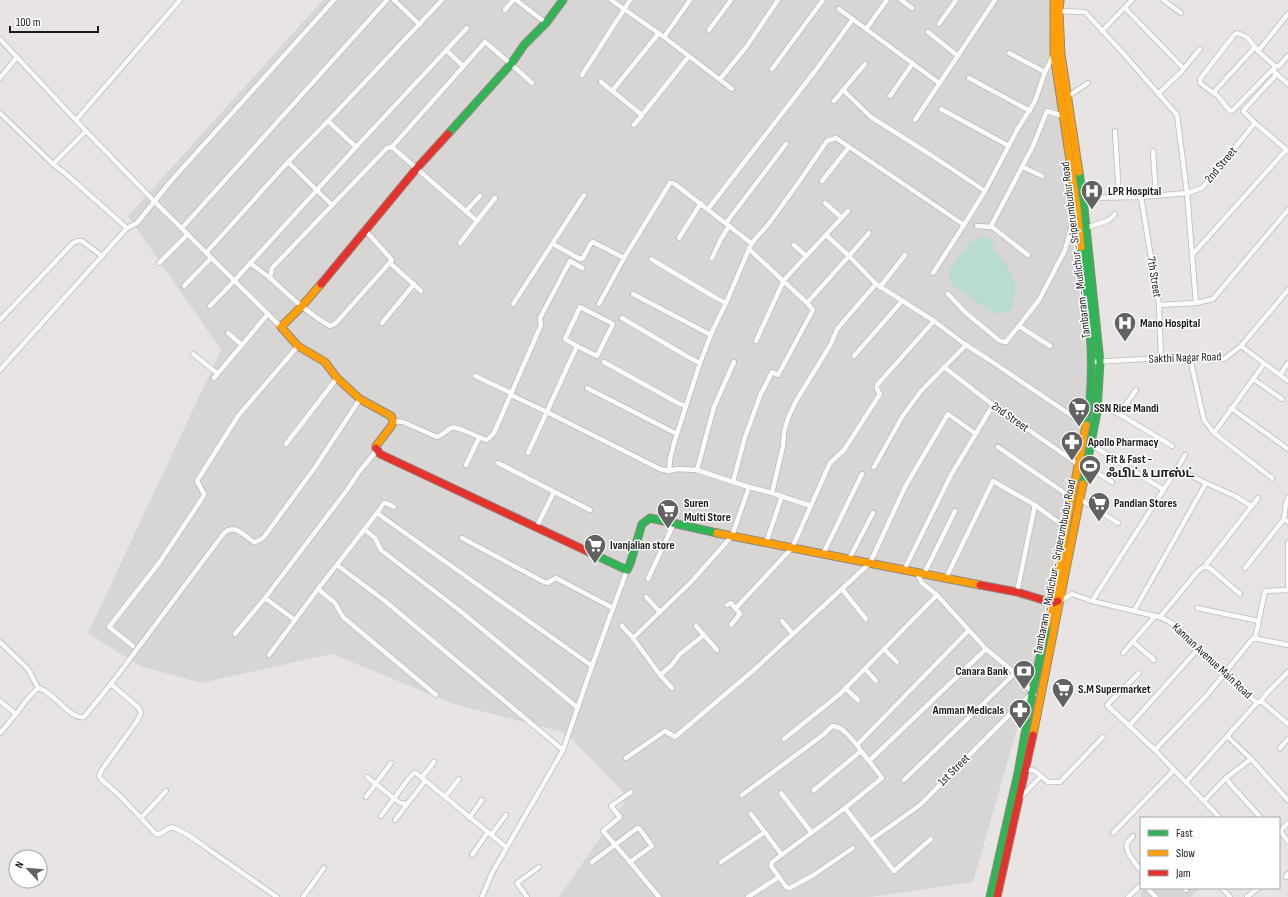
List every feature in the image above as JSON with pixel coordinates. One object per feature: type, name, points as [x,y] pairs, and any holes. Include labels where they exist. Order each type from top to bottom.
[{"type":"main road","points":[[563,0],[546,23],[524,45],[511,64],[417,168],[302,306],[281,327],[298,346],[325,362],[337,378],[360,399],[391,416],[393,421],[392,425],[376,446],[376,450],[380,454],[627,570],[642,524],[650,518],[766,543],[1017,592],[1056,602]]},
{"type":"main road","name":"Tambaram - Mudichur - Sriperumbudur Road","points":[[990,897],[1018,773],[1032,694],[1056,602],[1082,466],[1096,362],[1077,206],[1079,198],[1054,0]]},
{"type":"main road","name":"Tambaram - Mudichur - Sriperumbudur Road","points":[[1060,0],[1056,11],[1054,55],[1063,116],[1086,228],[1096,362],[1097,405],[1090,444],[1082,466]]},
{"type":"main road","name":"Tambaram - Mudichur - Sriperumbudur Road","points":[[997,897],[1041,696],[1066,528],[1076,499]]},
{"type":"street","points":[[76,120],[180,0]]},
{"type":"street","points":[[0,370],[127,228],[137,223],[170,182],[334,0]]},
{"type":"street","points":[[182,228],[387,0]]},
{"type":"street","points":[[394,0],[420,25]]},
{"type":"street","points":[[206,253],[288,162],[420,25],[442,0]]},
{"type":"street","points":[[505,10],[515,0],[546,23]]},
{"type":"street","points":[[611,0],[659,33],[732,89]]},
{"type":"street","points":[[582,75],[630,0]]},
{"type":"street","points":[[664,37],[690,0]]},
{"type":"street","points":[[708,30],[730,0]]},
{"type":"street","points":[[720,79],[747,46],[778,0]]},
{"type":"street","points":[[772,70],[823,0]]},
{"type":"street","points":[[866,29],[887,0]]},
{"type":"street","points":[[901,0],[912,8]]},
{"type":"street","points":[[939,24],[956,0]]},
{"type":"street","points":[[915,120],[995,0]]},
{"type":"street","points":[[1102,31],[1132,0]]},
{"type":"street","points":[[1163,0],[1181,13]]},
{"type":"street","points":[[1125,8],[1184,69]]},
{"type":"street","points":[[839,9],[940,83]]},
{"type":"street","points":[[1056,11],[1085,12],[1177,116],[1187,192],[1196,302]]},
{"type":"street","points":[[1213,93],[1288,14]]},
{"type":"street","points":[[708,209],[815,71],[853,19]]},
{"type":"street","points":[[210,306],[467,28]]},
{"type":"street","points":[[928,32],[958,56]]},
{"type":"street","points":[[612,91],[659,33]]},
{"type":"street","points":[[1276,66],[1256,49],[1247,37],[1237,33],[1200,79],[1200,83],[1218,96],[1229,110],[1232,111],[1276,66],[1279,66],[1288,56]]},
{"type":"street","points":[[0,39],[154,201],[281,327]]},
{"type":"street","points":[[270,278],[272,268],[387,148],[392,147],[485,42],[532,83]]},
{"type":"street","points":[[1158,94],[1184,69],[1200,49]]},
{"type":"street","points":[[446,50],[463,66]]},
{"type":"street","points":[[1009,53],[1045,72]]},
{"type":"street","points":[[932,274],[964,225],[985,190],[1017,130],[1030,111],[1035,102],[1045,72],[1054,55]]},
{"type":"street","points":[[634,125],[689,56]]},
{"type":"street","points":[[0,78],[17,57]]},
{"type":"street","points":[[890,96],[913,63]]},
{"type":"street","points":[[834,101],[865,64]]},
{"type":"street","points":[[1272,70],[1288,84]]},
{"type":"street","points":[[1192,255],[1287,150],[1255,124],[1243,111],[1277,74]]},
{"type":"street","points":[[969,78],[1030,111]]},
{"type":"street","points":[[601,82],[642,115]]},
{"type":"street","points":[[1067,97],[1088,83]]},
{"type":"street","points":[[843,90],[871,117],[985,190]]},
{"type":"street","points":[[941,109],[1009,146]]},
{"type":"street","points":[[991,226],[1023,167],[1047,110],[1063,116]]},
{"type":"street","points":[[0,113],[53,164],[127,228]]},
{"type":"street","points":[[328,121],[356,147]]},
{"type":"street","name":"2nd Street","points":[[1079,198],[1141,197],[1187,192],[1202,188],[1255,124]]},
{"type":"street","points":[[53,164],[86,131]]},
{"type":"street","points":[[1115,131],[1119,197]]},
{"type":"street","points":[[669,471],[670,459],[677,434],[700,363],[751,243],[766,228],[796,188],[827,141],[836,138],[964,225]]},
{"type":"street","points":[[712,258],[731,216],[786,144]]},
{"type":"street","points":[[392,147],[477,221]]},
{"type":"street","points":[[822,181],[849,147]]},
{"type":"street","points":[[1153,151],[1156,195]]},
{"type":"street","points":[[288,162],[332,205]]},
{"type":"street","points":[[1023,167],[1042,176]]},
{"type":"street","points":[[599,304],[624,258],[670,183],[673,183],[701,203],[751,243]]},
{"type":"street","points":[[513,304],[584,194]]},
{"type":"street","points":[[466,211],[480,196]]},
{"type":"street","name":"7th Street","points":[[1141,197],[1159,304],[1161,358]]},
{"type":"street","points":[[460,243],[495,198]]},
{"type":"street","points":[[679,238],[701,203]]},
{"type":"street","points":[[825,203],[842,218]]},
{"type":"street","points":[[948,294],[966,313],[1002,342],[1006,342],[1039,300],[1065,250],[1077,206]]},
{"type":"street","points":[[1159,304],[1196,302],[1213,299],[1288,210]]},
{"type":"street","points":[[756,341],[784,280],[848,212]]},
{"type":"street","points":[[1086,228],[1109,220],[1115,214]]},
{"type":"street","points":[[977,226],[991,226],[1028,255]]},
{"type":"street","points":[[250,263],[302,306],[330,326],[336,323],[392,260],[365,230]]},
{"type":"street","points":[[807,303],[870,233]]},
{"type":"street","points":[[159,263],[188,234]]},
{"type":"street","points":[[826,235],[880,287],[934,321],[966,345],[1087,426]]},
{"type":"street","points":[[0,320],[73,243],[82,241],[102,256]]},
{"type":"street","points":[[553,244],[580,259],[583,258],[593,242],[624,258]]},
{"type":"street","points":[[794,245],[806,256]]},
{"type":"street","points":[[733,482],[745,437],[760,396],[772,372],[778,375],[813,310],[784,280],[749,249]]},
{"type":"street","points":[[880,287],[904,255]]},
{"type":"street","points":[[184,286],[211,258]]},
{"type":"street","points":[[651,259],[726,303]]},
{"type":"street","points":[[393,421],[404,422],[437,437],[455,427],[487,440],[494,433],[541,325],[540,318],[570,261],[582,268]]},
{"type":"street","points":[[390,263],[421,291]]},
{"type":"street","points":[[382,323],[414,284]]},
{"type":"street","points":[[772,493],[783,446],[784,432],[788,418],[796,401],[831,344],[837,329],[876,284]]},
{"type":"street","name":"Sakthi Nagar Road","points":[[1096,362],[1161,358],[1224,359],[1241,346],[1288,290]]},
{"type":"street","points":[[633,294],[711,335]]},
{"type":"street","points":[[854,356],[902,301]]},
{"type":"street","points":[[580,307],[613,324],[598,356],[577,346],[565,339],[580,307]]},
{"type":"street","points":[[193,354],[216,376],[268,314]]},
{"type":"street","points":[[622,318],[700,363]]},
{"type":"street","points":[[736,608],[792,548],[830,463],[844,450],[880,394],[877,389],[877,385],[934,321]]},
{"type":"street","points":[[1019,326],[1050,346]]},
{"type":"street","points":[[228,333],[242,345]]},
{"type":"street","points":[[874,466],[902,417],[921,391],[966,345]]},
{"type":"street","points":[[133,646],[109,627],[159,563],[203,498],[204,494],[198,481],[238,416],[298,346]]},
{"type":"street","points":[[528,453],[577,346]]},
{"type":"street","points":[[1241,346],[1288,381]]},
{"type":"street","points":[[1190,358],[1204,420],[1214,433],[1272,478]]},
{"type":"street","points":[[604,362],[676,402],[686,406]]},
{"type":"street","points":[[697,470],[714,407],[734,362]]},
{"type":"street","points":[[1280,374],[1288,363]]},
{"type":"street","points":[[1214,433],[1264,364]]},
{"type":"street","name":"2nd Street","points":[[944,367],[993,405],[1082,466],[1112,482]]},
{"type":"street","points":[[476,376],[660,469],[669,471],[677,469],[697,470],[811,506]]},
{"type":"street","points":[[286,444],[337,378]]},
{"type":"street","points":[[1253,379],[1282,400]]},
{"type":"street","points":[[587,388],[677,434]]},
{"type":"street","points":[[1119,414],[1136,390]]},
{"type":"street","points":[[0,642],[28,669],[38,688],[45,690],[77,717],[81,718],[88,713],[111,684],[224,533],[231,529],[235,529],[254,542],[264,537],[316,466],[360,399]]},
{"type":"street","points":[[904,570],[951,475],[993,405]]},
{"type":"street","points":[[1097,405],[1119,414],[1172,446]]},
{"type":"street","points":[[1232,408],[1288,449]]},
{"type":"street","points":[[626,758],[665,731],[675,737],[755,669],[870,563],[905,487],[948,414],[976,434]]},
{"type":"street","points":[[466,465],[479,438]]},
{"type":"street","points":[[1090,444],[1164,490]]},
{"type":"street","points":[[998,447],[1076,499],[1118,523]]},
{"type":"street","points":[[235,634],[265,598],[348,490],[359,472],[376,450]]},
{"type":"street","points":[[1092,601],[1185,455]]},
{"type":"street","points":[[498,463],[590,510]]},
{"type":"street","points":[[1177,469],[1237,497],[1251,506]]},
{"type":"street","points":[[823,554],[862,474]]},
{"type":"street","points":[[946,578],[993,481],[1035,505],[1066,528]]},
{"type":"street","points":[[1134,611],[1206,483]]},
{"type":"street","points":[[633,638],[691,582],[732,536],[749,486]]},
{"type":"street","points":[[536,528],[554,492]]},
{"type":"street","points":[[766,543],[782,496]]},
{"type":"street","points":[[1160,617],[1198,571],[1205,566],[1258,498]]},
{"type":"street","points":[[1245,568],[1286,520],[1287,502]]},
{"type":"street","points":[[269,655],[384,503],[394,507]]},
{"type":"street","points":[[1017,592],[1035,505]]},
{"type":"street","points":[[955,511],[920,573],[922,583],[937,595],[986,649],[1015,673],[1032,694],[1041,696]]},
{"type":"street","points":[[377,513],[592,666]]},
{"type":"street","points":[[849,559],[873,513]]},
{"type":"street","points":[[648,579],[674,523]]},
{"type":"street","points":[[365,530],[375,538],[381,550],[459,610],[578,708]]},
{"type":"street","points":[[462,538],[542,582],[547,583],[556,578],[613,608]]},
{"type":"street","points":[[1255,639],[1266,591],[1288,590],[1288,543]]},
{"type":"street","points":[[337,565],[385,601],[563,750]]},
{"type":"street","points":[[1205,566],[1211,568],[1240,594]]},
{"type":"street","points":[[482,897],[492,873],[506,847],[563,750],[627,570]]},
{"type":"street","points":[[318,589],[335,603],[343,617],[436,695]]},
{"type":"street","points":[[842,589],[866,619]]},
{"type":"street","name":"Kannan Avenue Main Road","points":[[1056,602],[1072,594],[1092,601],[1160,617],[1170,622],[1198,649],[1259,702],[1288,672]]},
{"type":"street","points":[[784,738],[845,688],[937,595]]},
{"type":"street","points":[[646,597],[660,612]]},
{"type":"street","points":[[265,598],[295,620]]},
{"type":"street","points":[[728,606],[731,603],[740,612],[740,616],[731,625]]},
{"type":"street","points":[[1197,608],[1259,621]]},
{"type":"street","points":[[1124,653],[1155,616]]},
{"type":"street","points":[[782,621],[793,634]]},
{"type":"street","points":[[622,626],[672,688]]},
{"type":"street","points":[[696,626],[717,650]]},
{"type":"street","points":[[857,745],[969,630]]},
{"type":"street","points":[[660,675],[671,666],[680,654],[704,635]]},
{"type":"street","points":[[1155,750],[1207,695],[1252,638],[1288,645]]},
{"type":"street","points":[[1133,642],[1154,660]]},
{"type":"street","points":[[884,649],[897,662]]},
{"type":"street","points":[[869,761],[986,649]]},
{"type":"street","points":[[1129,726],[1198,649]]},
{"type":"street","points":[[865,669],[876,681]]},
{"type":"street","points":[[904,780],[1015,673]]},
{"type":"street","points":[[1139,673],[1107,705],[1155,750],[1219,817]]},
{"type":"street","points":[[111,684],[139,708],[141,713],[137,721],[101,771],[99,776],[101,779],[121,797],[156,834],[162,834],[168,827],[178,829],[277,897]]},
{"type":"street","points":[[0,733],[29,696],[38,688]]},
{"type":"street","points":[[845,688],[858,700]]},
{"type":"street","name":"1st Street","points":[[871,840],[920,805],[1022,702],[1032,694]]},
{"type":"street","points":[[0,701],[16,714]]},
{"type":"street","points":[[1186,782],[1259,702],[1288,724]]},
{"type":"street","points":[[742,795],[823,735],[832,726],[837,726],[842,729],[857,745],[882,778],[845,808],[771,863],[770,866],[786,887],[790,888],[815,874],[853,848]]},
{"type":"street","points":[[1227,736],[1287,797]]},
{"type":"street","points":[[1026,769],[1035,771],[1048,782],[1060,782],[1103,737]]},
{"type":"street","points":[[1280,748],[1288,739]]},
{"type":"street","points":[[814,790],[861,751]]},
{"type":"street","points":[[1204,801],[1226,778],[1251,759]]},
{"type":"street","points":[[395,820],[434,762]]},
{"type":"street","points":[[366,798],[391,763]]},
{"type":"street","points":[[1113,833],[1174,770]]},
{"type":"street","points":[[381,816],[412,775],[416,773],[506,847]]},
{"type":"street","points":[[1019,798],[1041,776]]},
{"type":"street","points":[[367,777],[400,803],[407,804]]},
{"type":"street","points":[[1226,778],[1260,817]]},
{"type":"street","points":[[445,797],[459,779]]},
{"type":"street","points":[[141,818],[166,791]]},
{"type":"street","points":[[631,792],[612,806],[620,817],[603,831],[659,897]]},
{"type":"street","points":[[781,793],[812,833]]},
{"type":"street","points":[[470,818],[482,800]]},
{"type":"street","points":[[845,808],[894,871],[930,839]]},
{"type":"street","points":[[751,814],[782,855]]},
{"type":"street","points":[[472,856],[489,834],[506,816]]},
{"type":"street","points":[[1280,831],[1288,823]]},
{"type":"street","points":[[592,862],[639,828],[652,846],[630,862]]},
{"type":"street","points":[[721,862],[764,832]]},
{"type":"street","points":[[1280,833],[1288,841]]},
{"type":"street","points":[[1133,836],[1126,845],[1127,850],[1140,870]]},
{"type":"street","points":[[527,897],[517,883],[539,867]]},
{"type":"street","points":[[303,897],[324,868]]},
{"type":"street","points":[[748,897],[778,877]]},
{"type":"street","points":[[1128,897],[1140,886]]},
{"type":"street","points":[[1148,889],[1156,897]]},
{"type":"street","points":[[1223,889],[1230,897]]},
{"type":"street","points":[[1248,897],[1257,889]]},
{"type":"shaded area","points":[[323,0],[1060,0],[1090,405],[1053,603],[973,882],[870,897],[559,897],[628,797],[566,733],[454,704],[332,654],[201,683],[140,666],[88,633],[221,350],[128,216]]},
{"type":"shaded area","points":[[984,236],[995,242],[991,248],[1006,264],[1012,274],[1015,284],[1012,309],[997,315],[953,285],[948,272],[969,243]]},
{"type":"shaded area","points":[[1144,889],[1198,889],[1191,897],[1141,897],[1140,894]]},
{"type":"traffic: fast","points":[[448,134],[511,64],[524,45],[546,23],[563,0]]},
{"type":"traffic: fast","points":[[1079,172],[1100,362],[1097,412],[1083,484]]},
{"type":"traffic: fast","points":[[1081,247],[1091,359],[1091,381],[1086,425]]},
{"type":"traffic: fast","points":[[591,553],[627,570],[642,524],[650,518],[717,533]]},
{"type":"traffic: fast","points":[[990,897],[1018,773],[1032,694],[1047,625]]},
{"type":"traffic: slow","points":[[1054,0],[1054,55],[1077,207],[1081,247]]},
{"type":"traffic: slow","points":[[1060,0],[1059,11],[1061,54],[1079,172]]},
{"type":"traffic: slow","points":[[321,284],[281,327],[298,346],[325,362],[337,378],[360,399],[391,416],[393,421],[392,425],[376,448]]},
{"type":"traffic: slow","points":[[1047,625],[1055,592],[1086,425]]},
{"type":"traffic: slow","points":[[1033,735],[1083,484]]},
{"type":"traffic: slow","points":[[717,533],[980,585]]},
{"type":"traffic: jam","points":[[321,284],[417,168],[448,134]]},
{"type":"traffic: jam","points":[[376,448],[380,454],[591,553]]},
{"type":"traffic: jam","points":[[980,585],[1017,592],[1053,603],[1058,601]]},
{"type":"traffic: jam","points":[[997,897],[1033,735]]},
{"type":"place","name":"LPR Hospital","points":[[1092,210]]},
{"type":"place","name":"Mano Hospital","points":[[1125,342]]},
{"type":"place","name":"SSN Rice Mandi","points":[[1079,428]]},
{"type":"place","name":"Apollo Pharmacy","points":[[1072,462]]},
{"type":"place","name":"Fit & Fast - ஃபிட் & பாஸ்ட்","points":[[1090,486]]},
{"type":"place","name":"Pandian Stores","points":[[1099,522]]},
{"type":"place","name":"Suren Multi Store","points":[[668,530]]},
{"type":"place","name":"Ivanjalian store","points":[[595,564]]},
{"type":"place","name":"Canara Bank","points":[[1024,690]]},
{"type":"place","name":"S.M Supermarket","points":[[1063,708]]},
{"type":"place","name":"Amman Medicals","points":[[1020,730]]}]
